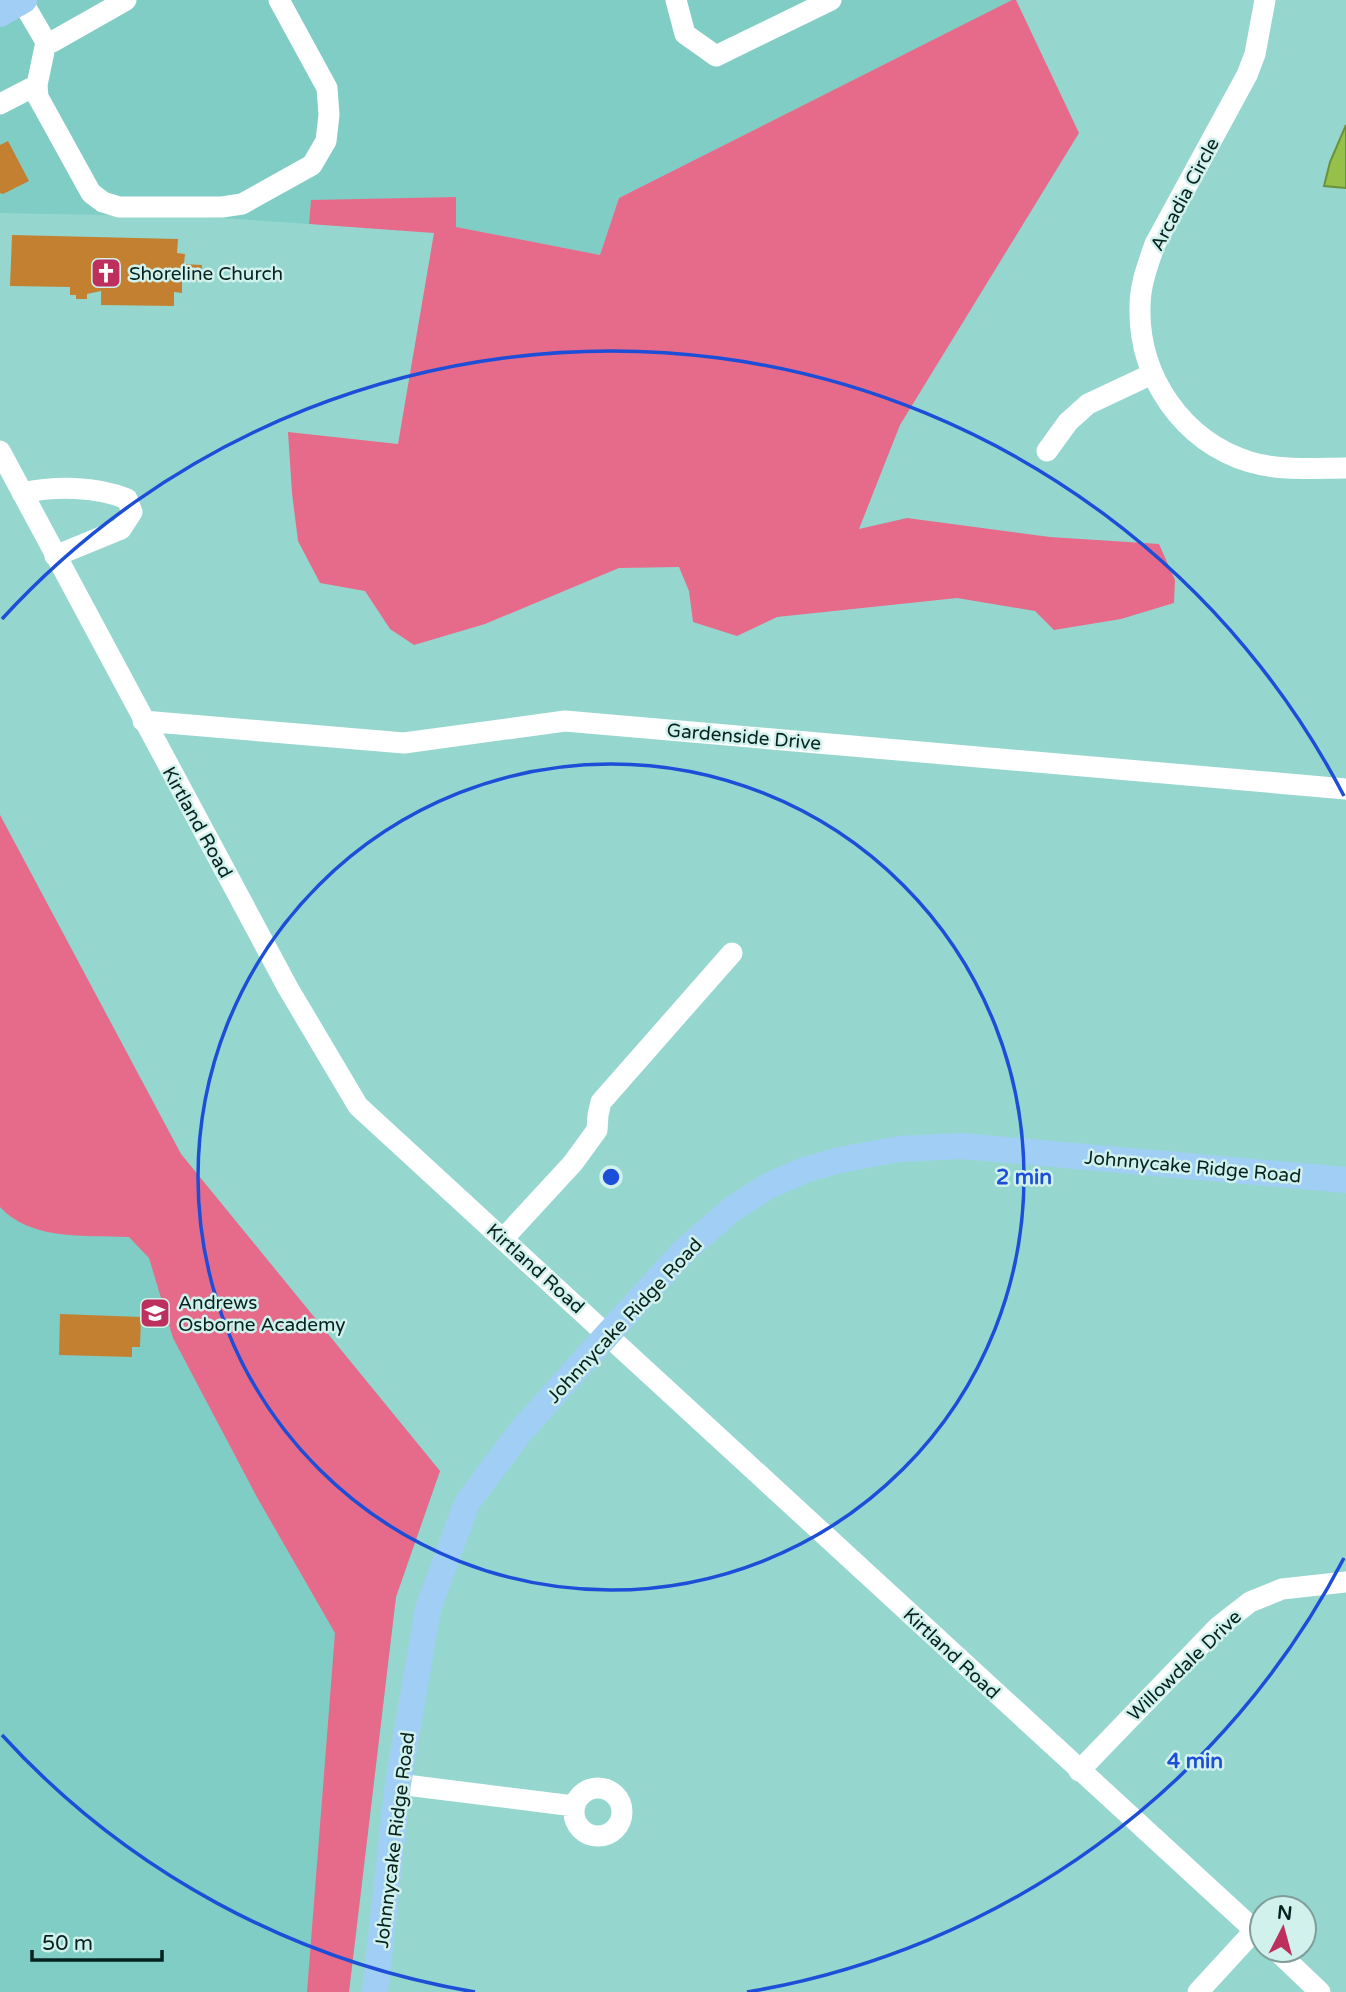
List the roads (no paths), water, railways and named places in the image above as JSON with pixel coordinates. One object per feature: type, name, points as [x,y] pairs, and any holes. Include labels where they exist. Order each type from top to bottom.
[{"type":"main road","name":"Johnnycake Ridge Road","points":[[374,1992],[398,1784],[428,1609],[467,1503],[521,1431],[608,1334],[685,1250],[731,1210],[768,1186],[805,1170],[899,1149],[962,1146],[1346,1180]]},
{"type":"street","points":[[46,42],[52,42],[126,0]]},
{"type":"street","points":[[46,42],[37,85],[38,97],[91,193],[103,202],[119,206],[222,207],[242,204],[312,165],[326,142],[329,115],[327,88],[279,0]]},
{"type":"street","points":[[676,0],[685,34],[716,56],[831,0]]},
{"type":"street","name":"Arcadia Circle","points":[[1265,0],[1255,54],[1247,75],[1155,244],[1145,272],[1140,304],[1141,338],[1165,400],[1186,423],[1208,441],[1228,453],[1267,466],[1346,468]]},
{"type":"street","points":[[15,5],[46,42]]},
{"type":"street","points":[[0,104],[37,85]]},
{"type":"street","points":[[1047,451],[1068,422],[1088,404],[1153,374]]},
{"type":"street","name":"Kirtland Road","points":[[0,451],[288,988],[358,1106],[1248,1924]]},
{"type":"street","points":[[22,493],[41,489],[83,489],[111,492],[127,499],[132,512],[121,528],[55,556]]},
{"type":"street","name":"Gardenside Drive","points":[[143,721],[404,743],[565,721],[1346,789]]},
{"type":"street","points":[[503,1239],[573,1163],[597,1130],[597,1115],[601,1102],[732,953]]},
{"type":"street","name":"Willowdale Drive","points":[[1079,1771],[1218,1627],[1250,1602],[1282,1589],[1346,1582]]},
{"type":"street","points":[[398,1784],[574,1807]]},
{"type":"street","points":[[1199,1992],[1248,1943]]},
{"type":"street","points":[[1291,1964],[1320,1992]]},
{"type":"place","name":"Shoreline Church","points":[[106,273]]},
{"type":"place","name":"Andrews Osborne Academy","points":[[155,1313]]}]
